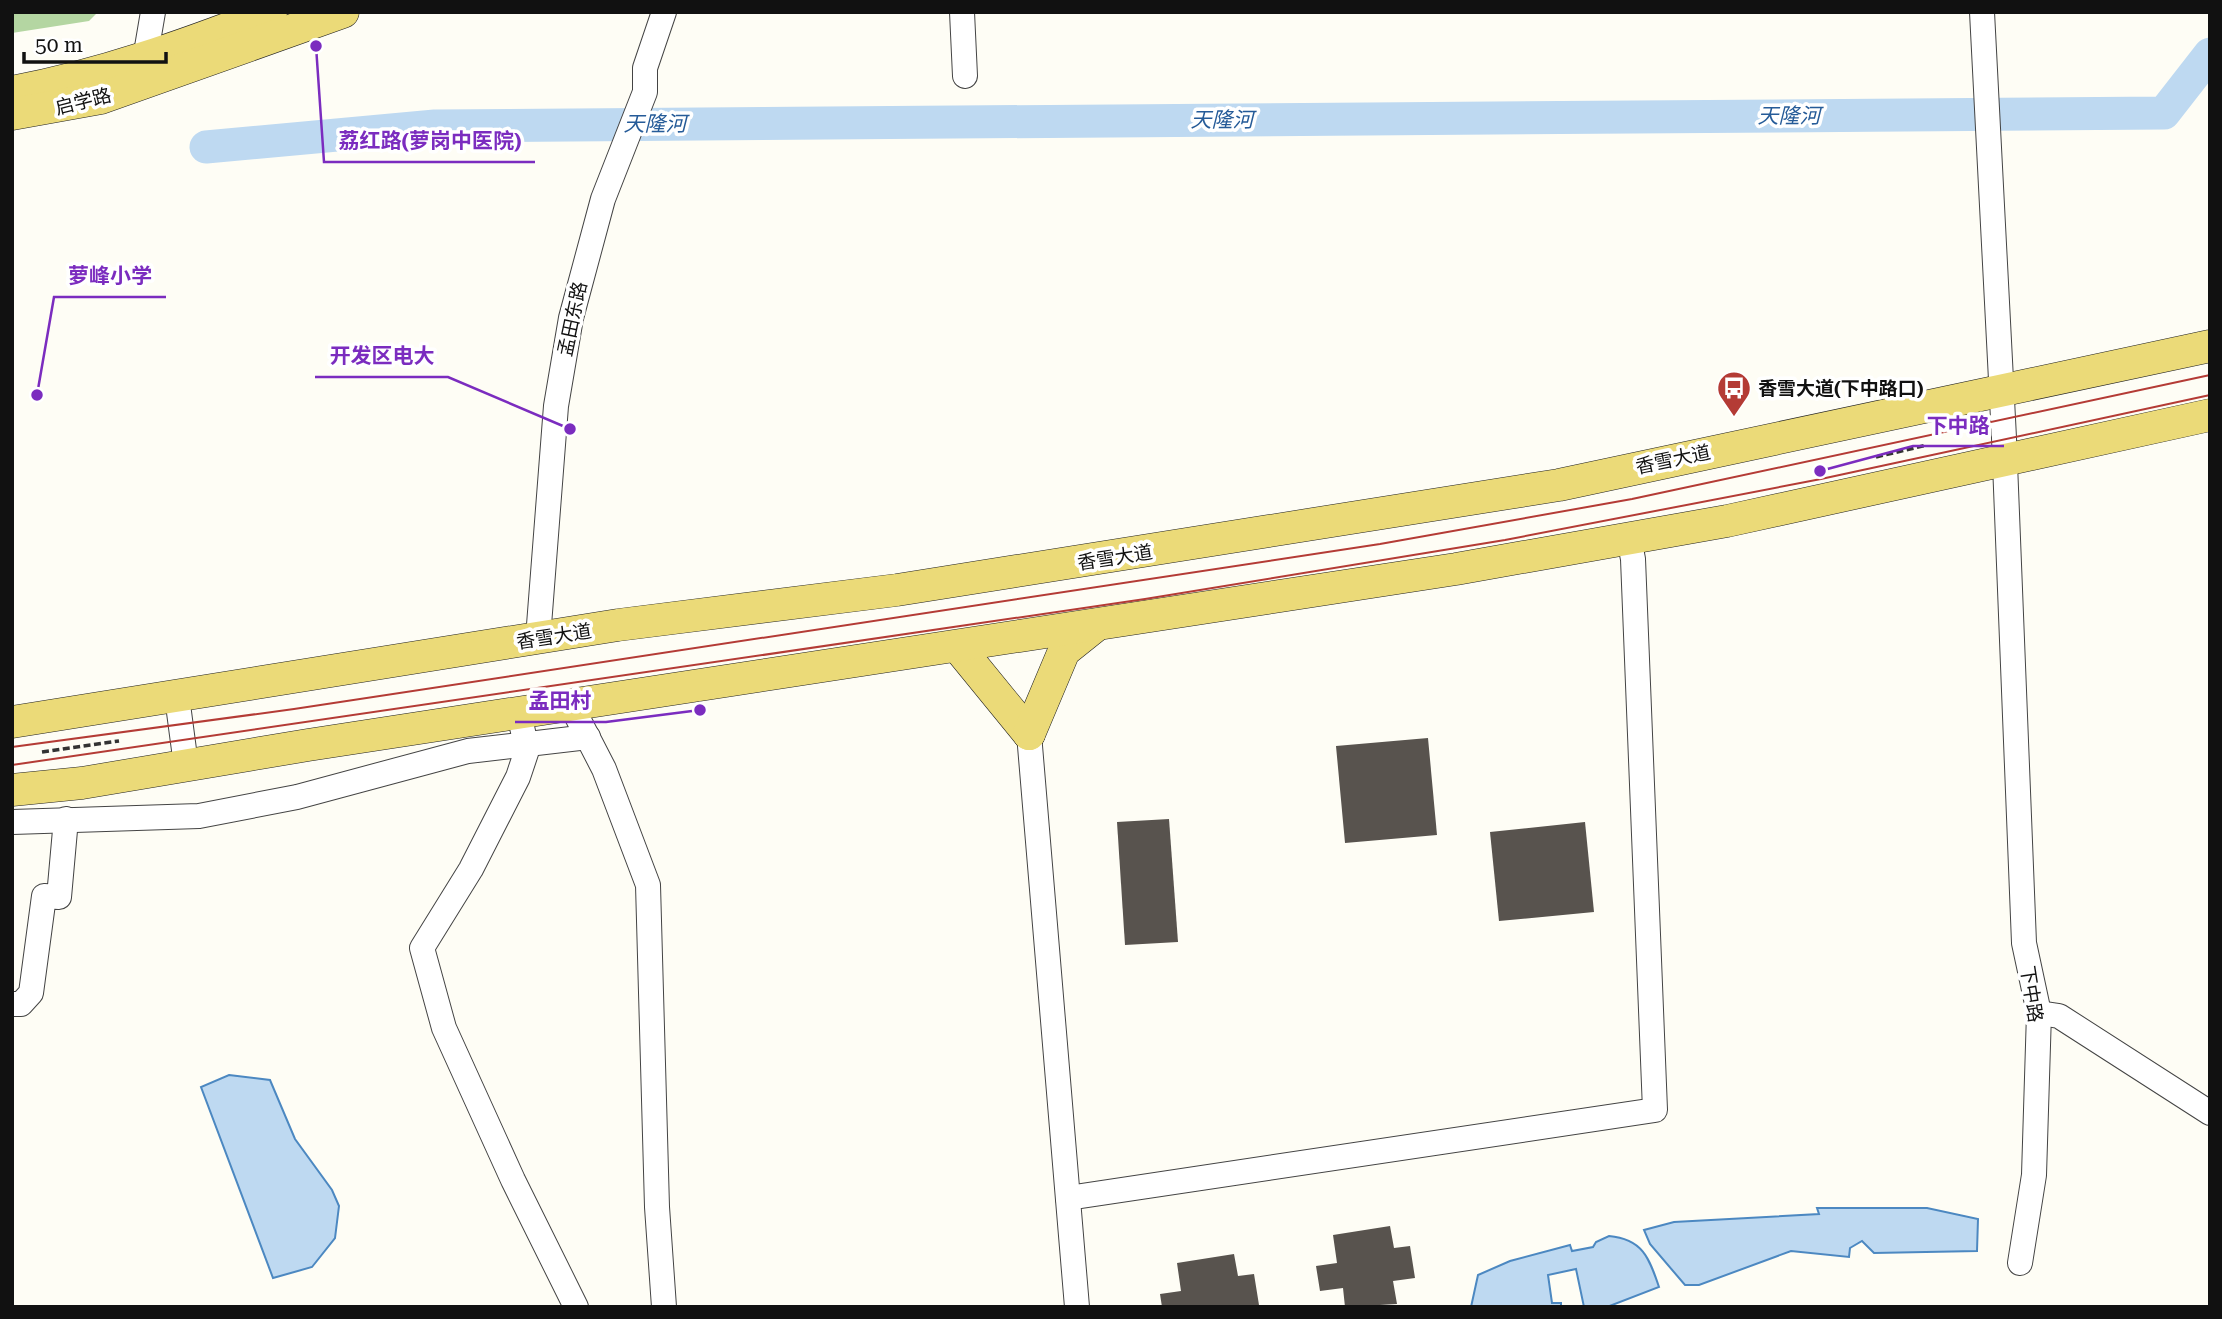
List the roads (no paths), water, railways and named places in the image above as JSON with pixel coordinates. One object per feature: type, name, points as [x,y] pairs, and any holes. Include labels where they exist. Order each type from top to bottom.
[{"type":"main road","points":[[148,70],[271,12]]},
{"type":"main road","points":[[148,70],[343,12]]},
{"type":"main road","name":"启学路","points":[[12,92],[148,70]]},
{"type":"main road","name":"启学路","points":[[12,114],[61,107],[148,70]]},
{"type":"main road","name":"香雪大道","points":[[12,722],[538,638],[897,590],[1559,485],[2210,346]]},
{"type":"main road","points":[[12,790],[82,783],[519,713],[1094,626],[1629,538],[2005,461],[2210,415]]},
{"type":"main road","points":[[958,647],[1029,734],[1064,652],[1094,626]]},
{"type":"street","points":[[148,70],[153,12]]},
{"type":"street","name":"孟田东路","points":[[538,638],[556,406],[564,353],[584,261],[603,200],[645,92],[645,68],[664,12]]},
{"type":"street","points":[[962,12],[965,76]]},
{"type":"street","name":"下中路","points":[[1982,12],[2002,391],[2024,943],[2039,1013],[2034,1175],[2020,1263]]},
{"type":"street","points":[[1068,1198],[1655,1110],[1633,559],[1629,538]]},
{"type":"street","points":[[177,697],[186,765]]},
{"type":"street","points":[[571,705],[604,769],[648,885],[657,1207],[664,1307]]},
{"type":"street","points":[[519,713],[527,750],[518,776],[471,869],[422,948],[444,1028],[513,1180],[576,1307]]},
{"type":"street","points":[[1029,734],[1077,1307]]},
{"type":"street","points":[[12,822],[199,816],[297,797],[388,770],[468,751],[588,737]]},
{"type":"street","points":[[12,1004],[21,1004],[31,993],[44,896],[59,897],[66,819]]},
{"type":"street","points":[[2039,1013],[2059,1016],[2210,1113]]},
{"type":"water","points":[[229,1075],[270,1080],[295,1139],[332,1190],[339,1206],[335,1238],[312,1267],[273,1278],[201,1087]]},
{"type":"water","points":[[1817,1208],[1927,1208],[1978,1219],[1977,1251],[1874,1253],[1862,1241],[1850,1248],[1849,1257],[1791,1251],[1699,1285],[1685,1285],[1650,1244],[1644,1230],[1674,1222],[1819,1214]]},
{"type":"water","points":[[1609,1236],[1629,1241],[1643,1251],[1659,1287],[1607,1307],[1584,1307],[1576,1269],[1548,1275],[1552,1303],[1561,1303],[1561,1307],[1471,1307],[1478,1275],[1510,1261],[1570,1245],[1572,1251],[1593,1247],[1596,1242]]},
{"type":"waterway","name":"天隆河","points":[[206,147],[435,126],[2164,113],[2210,54]]},
{"type":"tram line","points":[[12,747],[294,709],[1380,544],[1632,499],[2210,375]]},
{"type":"tram line","points":[[12,765],[1145,599],[1505,540],[1821,479],[2210,395]]},
{"type":"place","name":"荔红路(萝岗中医院)","points":[[316,46]]},
{"type":"place","name":"萝峰小学","points":[[37,395]]},
{"type":"place","name":"香雪大道(下中路口)","points":[[1734,418]]},
{"type":"place","name":"开发区电大","points":[[570,429]]},
{"type":"place","name":"下中路","points":[[1820,471]]},
{"type":"place","name":"孟田村","points":[[700,710]]}]
